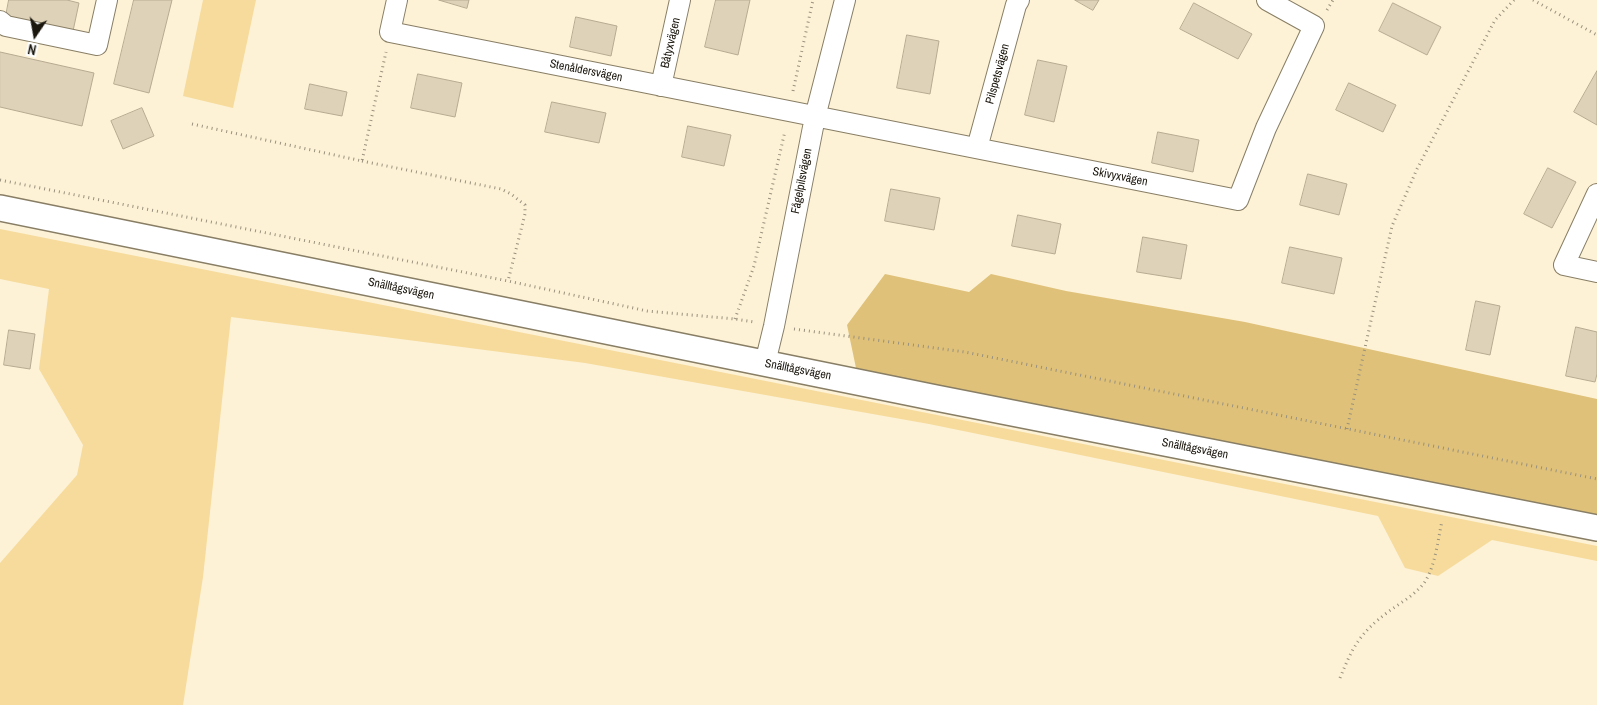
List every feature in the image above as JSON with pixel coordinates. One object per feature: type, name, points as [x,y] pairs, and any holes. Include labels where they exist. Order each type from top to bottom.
[{"type":"street","points":[[0,21],[6,26],[97,45],[107,0]]},
{"type":"street","points":[[390,32],[397,0]]},
{"type":"street","name":"Båtyxvägen","points":[[661,86],[680,0]]},
{"type":"street","name":"Fågelpilsvägen","points":[[764,363],[774,326],[815,118],[845,0]]},
{"type":"street","name":"Pilspetsvägen","points":[[977,148],[1016,5],[1019,0]]},
{"type":"street","name":"Skivyxvägen","points":[[815,118],[1238,200],[1266,128],[1314,26],[1267,0]]},
{"type":"street","name":"Stenåldersvägen","points":[[390,32],[815,118]]},
{"type":"street","points":[[1597,194],[1564,265],[1597,272]]},
{"type":"street","name":"Snälltågsvägen","points":[[0,208],[764,363],[1597,528]]},
{"type":"path","points":[[735,319],[754,266],[813,0]]},
{"type":"path","points":[[1347,429],[1392,226],[1417,169],[1494,20],[1514,0]]},
{"type":"path","points":[[1534,0],[1597,35]]},
{"type":"path","points":[[362,161],[390,32]]},
{"type":"path","points":[[192,124],[501,189],[520,200],[524,205],[525,214],[508,281]]},
{"type":"path","points":[[0,180],[647,310],[735,319],[965,352],[1597,479]]},
{"type":"path","points":[[1340,678],[1350,653],[1360,636],[1386,613],[1413,594],[1425,582],[1433,562],[1447,498]]},
{"type":"shaded area","points":[[203,0],[256,0],[233,108],[183,96]]},
{"type":"shaded area","points":[[0,229],[1597,546],[1597,561],[1492,540],[1438,576],[1405,568],[1378,516],[929,424],[585,363],[231,317],[203,577],[183,705],[0,705],[0,563],[77,475],[83,445],[39,369],[49,289],[0,279]]},
{"type":"shaded area","points":[[885,274],[969,292],[991,274],[1066,291],[1245,322],[1597,399],[1597,516],[856,368],[847,325]]},
{"type":"building","points":[[9,0],[67,0],[79,3],[73,31],[6,16]]},
{"type":"building","points":[[134,0],[172,0],[149,93],[114,84]]},
{"type":"building","points":[[439,0],[469,0],[467,8]]},
{"type":"building","points":[[716,0],[750,0],[738,55],[705,47]]},
{"type":"building","points":[[1075,0],[1099,0],[1093,10]]},
{"type":"building","points":[[1194,3],[1252,34],[1238,59],[1180,29]]},
{"type":"building","points":[[1393,3],[1441,27],[1427,55],[1379,31]]},
{"type":"building","points":[[576,17],[617,26],[611,56],[570,47]]},
{"type":"building","points":[[907,35],[939,41],[930,94],[897,88]]},
{"type":"building","points":[[0,52],[94,73],[82,126],[0,107]]},
{"type":"building","points":[[1038,60],[1067,66],[1054,122],[1025,115]]},
{"type":"building","points":[[1597,71],[1597,125],[1574,112]]},
{"type":"building","points":[[418,74],[462,83],[455,117],[411,108]]},
{"type":"building","points":[[1349,83],[1396,105],[1383,132],[1336,110]]},
{"type":"building","points":[[310,84],[347,92],[342,116],[305,109]]},
{"type":"building","points":[[552,102],[606,113],[599,143],[545,132]]},
{"type":"building","points":[[142,108],[154,136],[123,149],[111,121]]},
{"type":"building","points":[[688,126],[731,135],[724,166],[682,157]]},
{"type":"building","points":[[1158,132],[1199,140],[1193,172],[1152,163]]},
{"type":"building","points":[[1548,168],[1576,182],[1552,228],[1524,214]]},
{"type":"building","points":[[1308,174],[1347,184],[1339,215],[1300,205]]},
{"type":"building","points":[[891,189],[940,198],[934,230],[885,221]]},
{"type":"building","points":[[1018,215],[1061,224],[1055,254],[1012,246]]},
{"type":"building","points":[[1143,237],[1187,245],[1181,279],[1137,272]]},
{"type":"building","points":[[1290,247],[1342,258],[1334,294],[1282,283]]},
{"type":"building","points":[[1476,301],[1500,306],[1490,355],[1466,350]]},
{"type":"building","points":[[1576,327],[1597,332],[1597,374],[1595,382],[1566,376]]},
{"type":"building","points":[[9,330],[35,334],[30,369],[4,365]]}]
